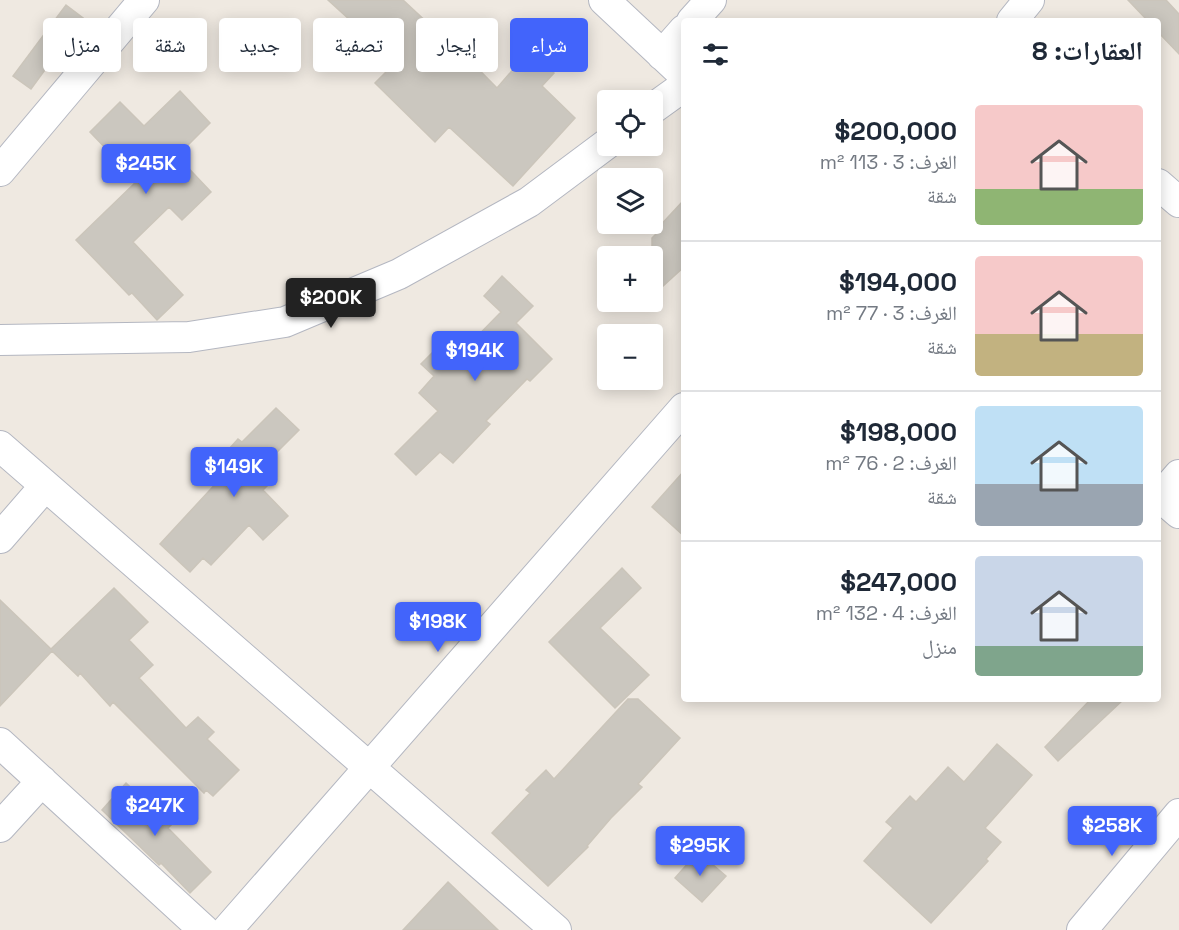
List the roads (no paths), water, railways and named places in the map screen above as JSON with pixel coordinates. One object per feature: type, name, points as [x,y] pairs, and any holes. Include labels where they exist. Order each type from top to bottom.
[{"type":"street","points":[[4,159],[144,0]]},
{"type":"street","points":[[604,0],[681,72]]},
{"type":"street","points":[[695,18],[711,0]]},
{"type":"street","points":[[1014,18],[1029,0]]},
{"type":"street","points":[[662,55],[681,33]]},
{"type":"street","points":[[663,101],[681,88]]},
{"type":"street","points":[[0,340],[189,337],[285,322],[399,274],[529,202],[597,151]]},
{"type":"street","points":[[227,930],[681,411]]},
{"type":"street","points":[[0,446],[556,930]]},
{"type":"street","points":[[0,538],[45,486]]},
{"type":"street","points":[[0,743],[204,930]]},
{"type":"street","points":[[0,827],[42,781]]},
{"type":"street","points":[[1082,930],[1179,814]]}]
